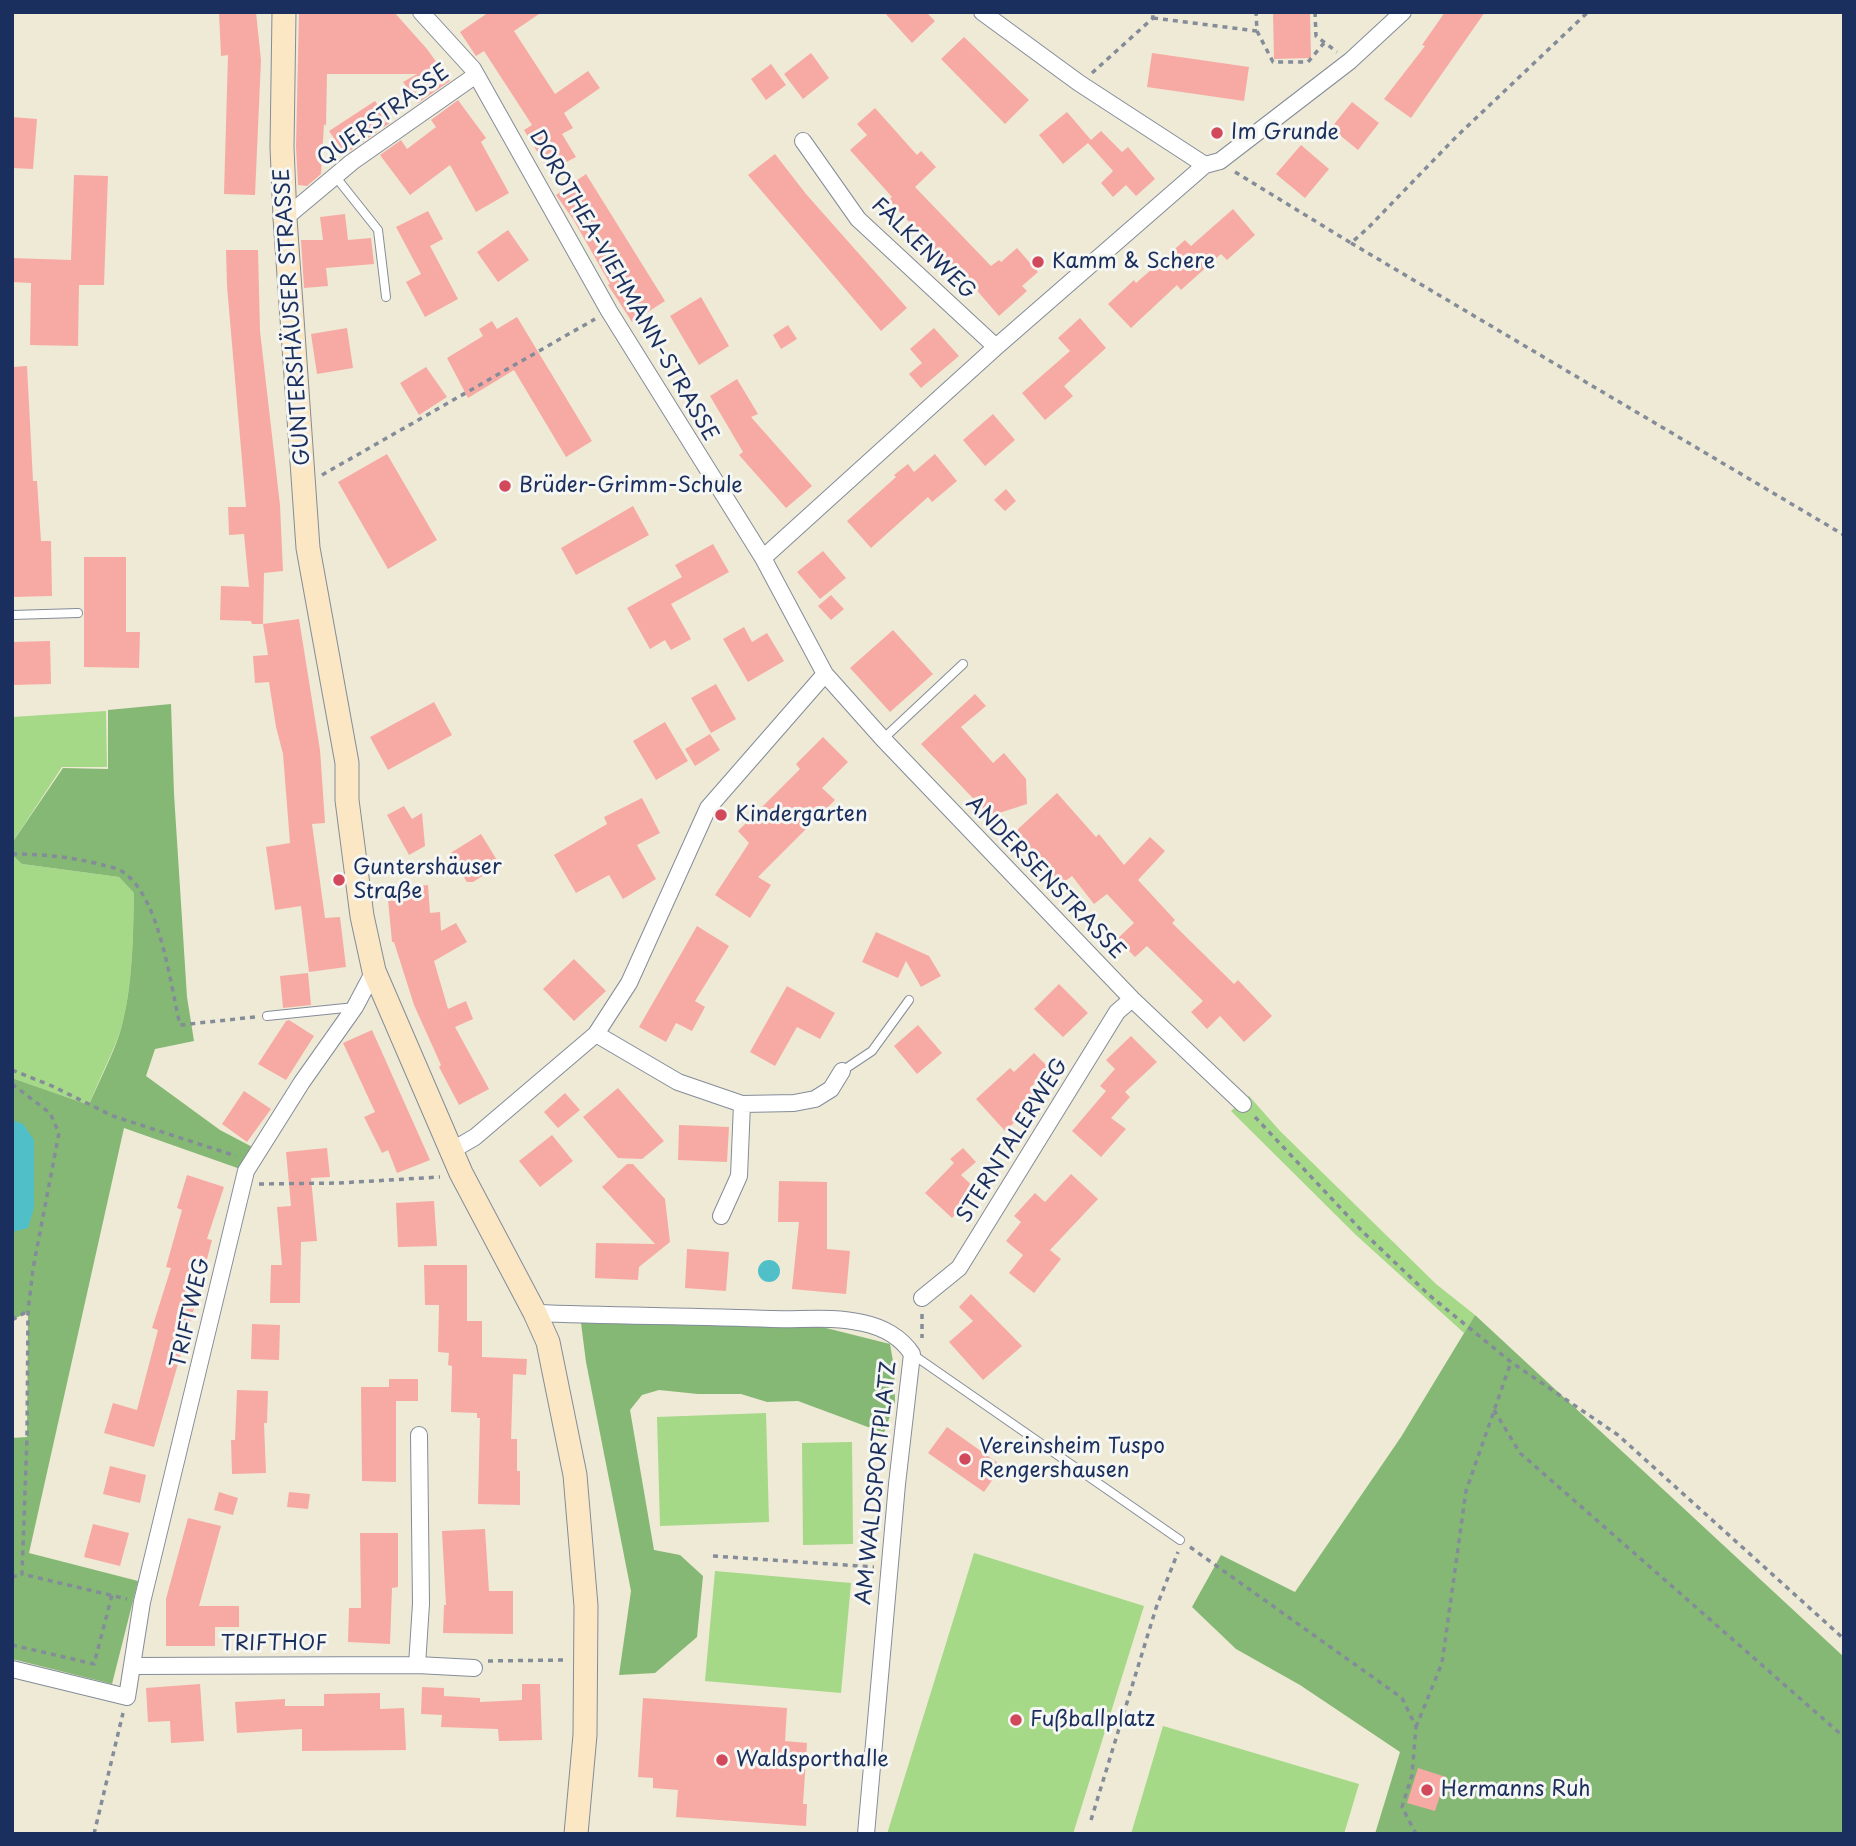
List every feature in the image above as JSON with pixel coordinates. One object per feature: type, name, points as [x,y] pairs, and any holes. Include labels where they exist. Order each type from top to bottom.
[{"type":"street","name":"GUNTERSHÄUSER STRASSE","points":[[284,12],[282,147],[285,218],[309,548],[347,764],[347,800],[362,916],[374,971],[461,1173],[536,1313],[548,1342],[575,1475],[586,1606],[585,1735],[578,1834]]},
{"type":"street","name":"DOROTHEA-VIEHMANN-STRASSE","points":[[421,12],[476,75],[609,311],[762,558],[825,674]]},
{"type":"street","points":[[982,12],[1079,83],[1212,163]]},
{"type":"street","points":[[762,558],[996,347],[1212,163],[1350,61],[1403,12]]},
{"type":"street","name":"QUERSTRASSE","points":[[285,218],[335,176],[476,75]]},
{"type":"street","name":"FALKENWEG","points":[[803,141],[858,219],[996,347]]},
{"type":"street","points":[[452,1151],[475,1137],[596,1034],[629,984],[708,808],[825,674]]},
{"type":"street","name":"ANDERSENSTRASSE","points":[[825,674],[883,739],[1132,999],[1243,1104]]},
{"type":"street","name":"TRIFTWEG","points":[[127,1697],[142,1602],[243,1184],[251,1161],[355,1007],[374,971]]},
{"type":"street","name":"STERNTALERWEG","points":[[922,1298],[959,1268],[1117,1012],[1132,999]]},
{"type":"street","points":[[596,1034],[678,1082],[742,1104],[794,1103],[815,1099],[831,1090],[842,1071]]},
{"type":"street","points":[[721,1216],[739,1176],[742,1104]]},
{"type":"street","name":"AM WALDSPORTPLATZ","points":[[536,1313],[833,1318],[866,1323],[891,1333],[906,1345],[912,1354],[866,1834]]},
{"type":"street","points":[[417,1665],[421,1604],[419,1435]]},
{"type":"street","name":"TRIFTHOF","points":[[131,1666],[417,1665],[474,1668]]},
{"type":"street","points":[[12,1669],[127,1697]]},
{"type":"lane","points":[[335,176],[378,230],[386,297]]},
{"type":"lane","points":[[12,615],[78,613]]},
{"type":"lane","points":[[883,739],[963,664]]},
{"type":"lane","points":[[842,1071],[872,1051],[909,1000]]},
{"type":"lane","points":[[267,1016],[355,1007]]},
{"type":"lane","points":[[912,1354],[1180,1540]]},
{"type":"path","points":[[1256,12],[1257,31],[1273,62],[1308,62],[1324,43]]},
{"type":"path","points":[[1315,12],[1316,36],[1350,61]]},
{"type":"path","points":[[1350,243],[1368,228],[1466,127],[1588,12]]},
{"type":"path","points":[[1079,83],[1152,15],[1257,31]]},
{"type":"path","points":[[1212,163],[1844,535]]},
{"type":"path","points":[[304,485],[609,311]]},
{"type":"path","points":[[12,854],[44,854],[91,862],[121,870],[139,887],[153,914],[180,1025],[267,1016]]},
{"type":"path","points":[[12,1070],[113,1116],[251,1161]]},
{"type":"path","points":[[12,1084],[50,1113],[59,1133],[33,1269],[28,1311],[22,1574]]},
{"type":"path","points":[[1243,1104],[1362,1231],[1429,1295],[1511,1362],[1618,1435],[1844,1639]]},
{"type":"path","points":[[243,1184],[339,1183],[455,1176],[461,1173]]},
{"type":"path","points":[[912,1354],[922,1343],[922,1298]]},
{"type":"path","points":[[12,1320],[28,1311]]},
{"type":"path","points":[[1416,1834],[1402,1807],[1412,1775],[1416,1727],[1442,1663],[1466,1491],[1511,1362]]},
{"type":"path","points":[[1494,1410],[1520,1453],[1844,1737]]},
{"type":"path","points":[[1091,1820],[1156,1608],[1177,1557],[1180,1540],[1395,1692],[1408,1708],[1416,1727]]},
{"type":"path","points":[[713,1556],[890,1569]]},
{"type":"path","points":[[12,1577],[22,1574],[142,1602]]},
{"type":"path","points":[[12,1645],[94,1664],[112,1595]]},
{"type":"path","points":[[474,1668],[474,1661],[587,1661]]},
{"type":"path","points":[[94,1834],[127,1697]]},
{"type":"green space","points":[[171,704],[187,997],[194,1041],[155,1049],[146,1076],[220,1130],[258,1150],[246,1171],[124,1128],[29,1553],[138,1581],[112,1684],[12,1659],[12,1438],[27,1437],[28,1312],[12,1320],[12,1078],[89,1105],[114,1048],[125,1013],[132,961],[134,893],[119,877],[22,864],[12,855],[12,843],[63,768],[108,769],[108,710]]},
{"type":"green space","points":[[106,711],[107,767],[62,767],[12,843],[12,717]]},
{"type":"green space","points":[[12,855],[22,864],[119,877],[134,893],[132,961],[125,1013],[118,1038],[89,1105],[12,1078]]},
{"type":"green space","points":[[1249,1096],[1280,1131],[1436,1284],[1475,1315],[1464,1333],[1356,1235],[1231,1111]]},
{"type":"green space","points":[[1475,1315],[1844,1657],[1844,1834],[1375,1834],[1400,1752],[1300,1685],[1236,1649],[1192,1607],[1221,1555],[1295,1592],[1401,1437]]},
{"type":"green space","points":[[581,1323],[822,1327],[890,1344],[895,1402],[884,1433],[798,1401],[767,1402],[741,1394],[659,1390],[642,1395],[630,1410],[654,1550],[680,1555],[703,1576],[697,1637],[655,1673],[619,1675],[631,1591],[586,1362]]},
{"type":"green space","points":[[766,1413],[769,1522],[660,1526],[657,1417]]},
{"type":"green space","points":[[852,1442],[853,1544],[803,1545],[802,1443]]},
{"type":"green space","name":"Fußballplatz","points":[[974,1553],[1144,1606],[1073,1834],[887,1834]]},
{"type":"green space","points":[[715,1571],[851,1583],[841,1693],[705,1681]]},
{"type":"green space","name":"Fußballplatz","points":[[1163,1726],[1359,1784],[1344,1834],[1131,1834]]},
{"type":"water","points":[[12,1120],[23,1124],[34,1140],[34,1208],[28,1228],[12,1232]]},
{"type":"water","points":[[769,1260],[777,1263],[780,1271],[777,1279],[769,1282],[761,1279],[758,1271],[761,1263]]},
{"type":"building","points":[[219,12],[256,12],[261,60],[255,195],[224,194],[228,55],[221,56]]},
{"type":"building","points":[[299,12],[394,12],[427,49],[450,81],[418,103],[403,82],[417,74],[327,74],[326,126],[324,124],[321,174],[307,186],[298,185],[296,147]]},
{"type":"building","points":[[489,12],[542,12],[514,31],[555,94],[588,71],[600,88],[564,113],[573,128],[562,134],[576,157],[549,171],[524,130],[532,125],[484,51],[476,56],[460,32]]},
{"type":"building","points":[[884,12],[926,12],[935,21],[912,43]]},
{"type":"building","points":[[1273,12],[1310,12],[1311,58],[1274,59]]},
{"type":"building","points":[[1445,12],[1485,12],[1411,118],[1384,99],[1425,46],[1422,45]]},
{"type":"building","points":[[964,37],[1029,100],[1005,124],[941,59]]},
{"type":"building","points":[[811,53],[829,78],[803,99],[784,74]]},
{"type":"building","points":[[1152,53],[1249,67],[1244,101],[1147,87]]},
{"type":"building","points":[[771,64],[786,85],[766,100],[751,79]]},
{"type":"building","points":[[458,100],[486,138],[481,142],[509,193],[476,212],[450,165],[410,195],[380,155],[401,140],[407,149],[436,127],[431,120]]},
{"type":"building","points":[[375,101],[390,123],[345,154],[329,131]]},
{"type":"building","points":[[1352,102],[1379,123],[1358,150],[1331,128]]},
{"type":"building","points":[[875,108],[917,155],[921,151],[936,167],[915,187],[991,266],[999,260],[1001,262],[1017,248],[1038,272],[1022,286],[1027,291],[999,316],[954,264],[951,267],[889,200],[892,197],[850,150],[867,135],[857,124]]},
{"type":"building","points":[[1067,112],[1091,140],[1101,131],[1122,152],[1128,147],[1155,179],[1136,196],[1126,185],[1113,197],[1101,183],[1113,171],[1088,143],[1063,164],[1039,135]]},
{"type":"building","points":[[12,117],[37,119],[33,169],[12,168]]},
{"type":"building","points":[[1301,145],[1329,169],[1305,198],[1276,174]]},
{"type":"building","points":[[775,154],[806,194],[907,308],[881,331],[748,175]]},
{"type":"building","points":[[586,174],[665,301],[632,322],[608,285],[610,284],[573,219],[556,195]]},
{"type":"building","points":[[74,175],[108,176],[104,285],[79,285],[78,346],[30,345],[31,283],[12,282],[12,258],[71,260]]},
{"type":"building","points":[[1233,209],[1255,235],[1227,260],[1221,254],[1181,290],[1177,285],[1131,328],[1108,304],[1185,240],[1191,246]]},
{"type":"building","points":[[428,211],[443,239],[430,246],[458,299],[425,317],[406,282],[421,274],[396,227]]},
{"type":"building","points":[[345,214],[348,240],[371,238],[374,264],[326,268],[328,286],[304,288],[301,240],[323,240],[320,217]]},
{"type":"building","points":[[508,230],[529,260],[498,282],[477,252]]},
{"type":"building","points":[[226,250],[258,250],[260,331],[280,505],[283,571],[264,573],[263,624],[220,620],[221,586],[249,587],[244,534],[229,535],[228,507],[246,507]]},
{"type":"building","points":[[701,297],[729,346],[699,365],[670,316]]},
{"type":"building","points":[[517,317],[592,441],[566,457],[514,370],[468,398],[447,358],[483,336],[479,329],[492,321],[497,329]]},
{"type":"building","points":[[1080,318],[1106,348],[1064,386],[1073,396],[1045,420],[1022,393],[1070,351],[1058,338]]},
{"type":"building","points":[[788,325],[797,339],[781,349],[773,335]]},
{"type":"building","points":[[347,328],[353,368],[317,374],[311,334]]},
{"type":"building","points":[[934,328],[959,356],[921,388],[909,374],[922,363],[910,349]]},
{"type":"building","points":[[27,366],[33,481],[37,481],[41,541],[51,541],[52,596],[12,597],[12,367]]},
{"type":"building","points":[[426,367],[447,397],[419,415],[400,383]]},
{"type":"building","points":[[737,379],[758,414],[751,417],[812,486],[786,508],[739,455],[743,452],[710,396]]},
{"type":"building","points":[[993,414],[1015,440],[985,466],[963,440]]},
{"type":"building","points":[[387,454],[437,540],[388,569],[338,482]]},
{"type":"building","points":[[935,454],[957,481],[932,502],[928,497],[871,548],[847,521],[908,464],[914,472]]},
{"type":"building","points":[[1006,489],[1016,501],[1005,511],[994,500]]},
{"type":"building","points":[[633,506],[649,535],[576,575],[561,548]]},
{"type":"building","points":[[713,544],[729,572],[671,604],[691,639],[671,650],[665,640],[650,649],[627,608],[682,577],[675,565]]},
{"type":"building","points":[[823,551],[846,578],[820,599],[797,572]]},
{"type":"building","points":[[84,557],[126,557],[126,632],[140,632],[139,668],[84,667]]},
{"type":"building","points":[[831,595],[844,609],[831,620],[818,606]]},
{"type":"building","points":[[299,619],[320,750],[325,823],[312,824],[325,918],[340,917],[346,967],[309,972],[301,906],[275,910],[266,847],[290,843],[283,754],[269,682],[255,683],[253,656],[268,655],[263,624]]},
{"type":"building","points":[[744,627],[752,642],[767,633],[784,661],[748,682],[723,639]]},
{"type":"building","points":[[893,630],[933,674],[890,712],[850,668]]},
{"type":"building","points":[[50,641],[51,684],[12,685],[12,642]]},
{"type":"building","points":[[716,684],[736,719],[711,733],[691,698]]},
{"type":"building","points":[[975,694],[986,706],[961,727],[993,763],[1004,753],[1026,779],[1027,804],[990,816],[921,744]]},
{"type":"building","points":[[434,702],[452,735],[388,770],[370,737]]},
{"type":"building","points":[[665,722],[688,761],[656,780],[633,741]]},
{"type":"building","points":[[710,734],[720,750],[695,766],[685,749]]},
{"type":"building","points":[[823,737],[848,762],[822,788],[835,800],[758,877],[771,885],[750,918],[715,895],[749,843],[738,831],[800,769],[796,764]]},
{"type":"building","points":[[1057,793],[1096,837],[1099,834],[1124,865],[1150,837],[1165,851],[1138,880],[1175,920],[1172,923],[1234,984],[1238,980],[1272,1016],[1244,1042],[1220,1016],[1207,1029],[1191,1012],[1203,1001],[1147,946],[1135,957],[1117,939],[1134,923],[1107,894],[1094,904],[1072,876],[1061,884],[1018,835],[1018,829]]},
{"type":"building","points":[[642,798],[660,833],[637,845],[656,879],[623,899],[609,875],[576,893],[554,855],[607,824],[604,817]]},
{"type":"building","points":[[404,806],[412,819],[422,813],[425,846],[409,855],[387,815]]},
{"type":"building","points":[[481,834],[500,865],[473,882],[467,882],[449,854]]},
{"type":"building","points":[[428,885],[430,913],[440,912],[441,931],[456,923],[467,942],[434,961],[448,1009],[466,1001],[473,1019],[455,1027],[489,1089],[459,1105],[439,1067],[441,1065],[414,1005],[392,942],[387,889]]},
{"type":"building","points":[[697,926],[729,946],[695,1001],[705,1007],[692,1031],[676,1023],[666,1042],[639,1027]]},
{"type":"building","points":[[876,932],[929,956],[941,976],[921,987],[906,961],[898,978],[862,962]]},
{"type":"building","points":[[574,959],[606,991],[574,1021],[543,989]]},
{"type":"building","points":[[308,973],[311,1005],[283,1008],[280,976]]},
{"type":"building","points":[[1059,984],[1088,1013],[1063,1037],[1034,1009]]},
{"type":"building","points":[[787,986],[835,1013],[820,1039],[797,1027],[775,1066],[750,1052]]},
{"type":"building","points":[[289,1020],[314,1036],[286,1080],[258,1064]]},
{"type":"building","points":[[918,1025],[942,1053],[917,1074],[894,1046]]},
{"type":"building","points":[[372,1030],[430,1160],[397,1173],[388,1150],[382,1153],[364,1117],[375,1112],[343,1043]]},
{"type":"building","points":[[1131,1036],[1157,1062],[1125,1092],[1130,1097],[1111,1118],[1126,1129],[1101,1157],[1072,1131],[1106,1091],[1100,1086],[1115,1069],[1106,1060]]},
{"type":"building","points":[[1034,1053],[1050,1069],[1030,1088],[1041,1098],[1005,1131],[976,1099],[1010,1068],[1014,1072]]},
{"type":"building","points":[[618,1088],[664,1141],[642,1159],[618,1158],[583,1117]]},
{"type":"building","points":[[244,1091],[271,1109],[247,1142],[222,1124]]},
{"type":"building","points":[[565,1093],[580,1110],[558,1128],[544,1112]]},
{"type":"building","points":[[679,1125],[729,1127],[727,1162],[678,1160]]},
{"type":"building","points":[[552,1135],[573,1161],[540,1187],[519,1161]]},
{"type":"building","points":[[327,1148],[330,1177],[311,1178],[317,1241],[301,1242],[300,1303],[270,1303],[271,1265],[282,1265],[277,1207],[291,1206],[286,1152]]},
{"type":"building","points":[[963,1148],[976,1162],[961,1175],[978,1191],[952,1218],[925,1193],[954,1163],[950,1159]]},
{"type":"building","points":[[627,1164],[633,1164],[665,1199],[670,1242],[639,1267],[638,1280],[595,1278],[596,1243],[655,1244],[602,1187]]},
{"type":"building","points":[[1071,1174],[1098,1199],[1050,1250],[1061,1259],[1034,1293],[1009,1273],[1023,1255],[1006,1241],[1021,1222],[1014,1216],[1035,1193],[1045,1202]]},
{"type":"building","points":[[187,1175],[224,1187],[207,1239],[212,1240],[154,1447],[104,1433],[113,1403],[137,1410],[158,1330],[152,1328],[171,1268],[166,1267],[182,1210],[177,1208]]},
{"type":"building","points":[[779,1181],[827,1182],[827,1249],[850,1251],[846,1294],[792,1289],[799,1222],[778,1222]]},
{"type":"building","points":[[434,1201],[437,1246],[398,1247],[396,1203]]},
{"type":"building","points":[[687,1249],[729,1252],[726,1291],[685,1288]]},
{"type":"building","points":[[424,1265],[467,1265],[467,1321],[482,1321],[482,1357],[527,1359],[526,1375],[513,1374],[511,1439],[517,1439],[520,1505],[478,1504],[480,1418],[477,1418],[477,1413],[451,1412],[452,1366],[448,1365],[449,1353],[438,1352],[439,1305],[425,1305]]},
{"type":"building","points":[[971,1294],[1022,1346],[983,1380],[949,1342],[973,1321],[959,1307]]},
{"type":"building","points":[[252,1324],[280,1325],[279,1360],[251,1359]]},
{"type":"building","points":[[389,1379],[418,1379],[418,1401],[396,1401],[396,1482],[362,1481],[361,1387],[389,1387]]},
{"type":"building","points":[[237,1390],[268,1391],[267,1423],[264,1423],[266,1473],[232,1474],[231,1440],[235,1440]]},
{"type":"building","name":"Vereinsheim Tuspo Rengershausen","points":[[947,1427],[1002,1466],[984,1492],[928,1453]]},
{"type":"building","points":[[110,1466],[146,1475],[140,1503],[103,1494]]},
{"type":"building","points":[[219,1492],[238,1498],[233,1515],[214,1510]]},
{"type":"building","points":[[289,1492],[310,1494],[308,1509],[287,1507]]},
{"type":"building","points":[[188,1518],[221,1526],[199,1606],[239,1606],[239,1627],[215,1627],[215,1646],[166,1646],[166,1599]]},
{"type":"building","points":[[93,1524],[129,1533],[120,1566],[84,1557]]},
{"type":"building","points":[[485,1529],[489,1591],[513,1591],[513,1634],[443,1633],[446,1605],[442,1531]]},
{"type":"building","points":[[360,1533],[398,1533],[398,1587],[392,1588],[390,1644],[348,1642],[349,1608],[361,1608]]},
{"type":"building","points":[[200,1684],[204,1741],[171,1743],[170,1721],[148,1722],[146,1688]]},
{"type":"building","points":[[522,1684],[540,1684],[542,1740],[499,1741],[498,1729],[441,1727],[442,1715],[421,1714],[422,1687],[444,1688],[444,1696],[480,1698],[480,1702],[522,1700]]},
{"type":"building","points":[[380,1693],[380,1709],[404,1708],[406,1750],[302,1751],[302,1729],[237,1733],[235,1702],[285,1699],[285,1706],[324,1706],[324,1694]]},
{"type":"building","name":"Waldsporthalle","points":[[643,1698],[787,1708],[785,1741],[807,1743],[803,1804],[807,1804],[806,1826],[676,1817],[678,1790],[653,1788],[653,1778],[638,1777]]},
{"type":"building","name":"Hermanns Ruh","points":[[1418,1768],[1446,1777],[1435,1811],[1407,1803]]},
{"type":"place","name":"Im Grunde","points":[[1217,133]]},
{"type":"place","name":"Kamm & Schere","points":[[1038,262]]},
{"type":"place","name":"Brüder-Grimm-Schule","points":[[505,486]]},
{"type":"place","name":"Kindergarten","points":[[721,815]]},
{"type":"place","name":"Guntershäuser Straße","points":[[339,880]]},
{"type":"place","name":"Vereinsheim Tuspo Rengershausen","points":[[965,1459]]},
{"type":"place","name":"Fußballplatz","points":[[1016,1720]]},
{"type":"place","name":"Waldsporthalle","points":[[722,1760]]},
{"type":"place","name":"Hermanns Ruh","points":[[1427,1790]]}]
